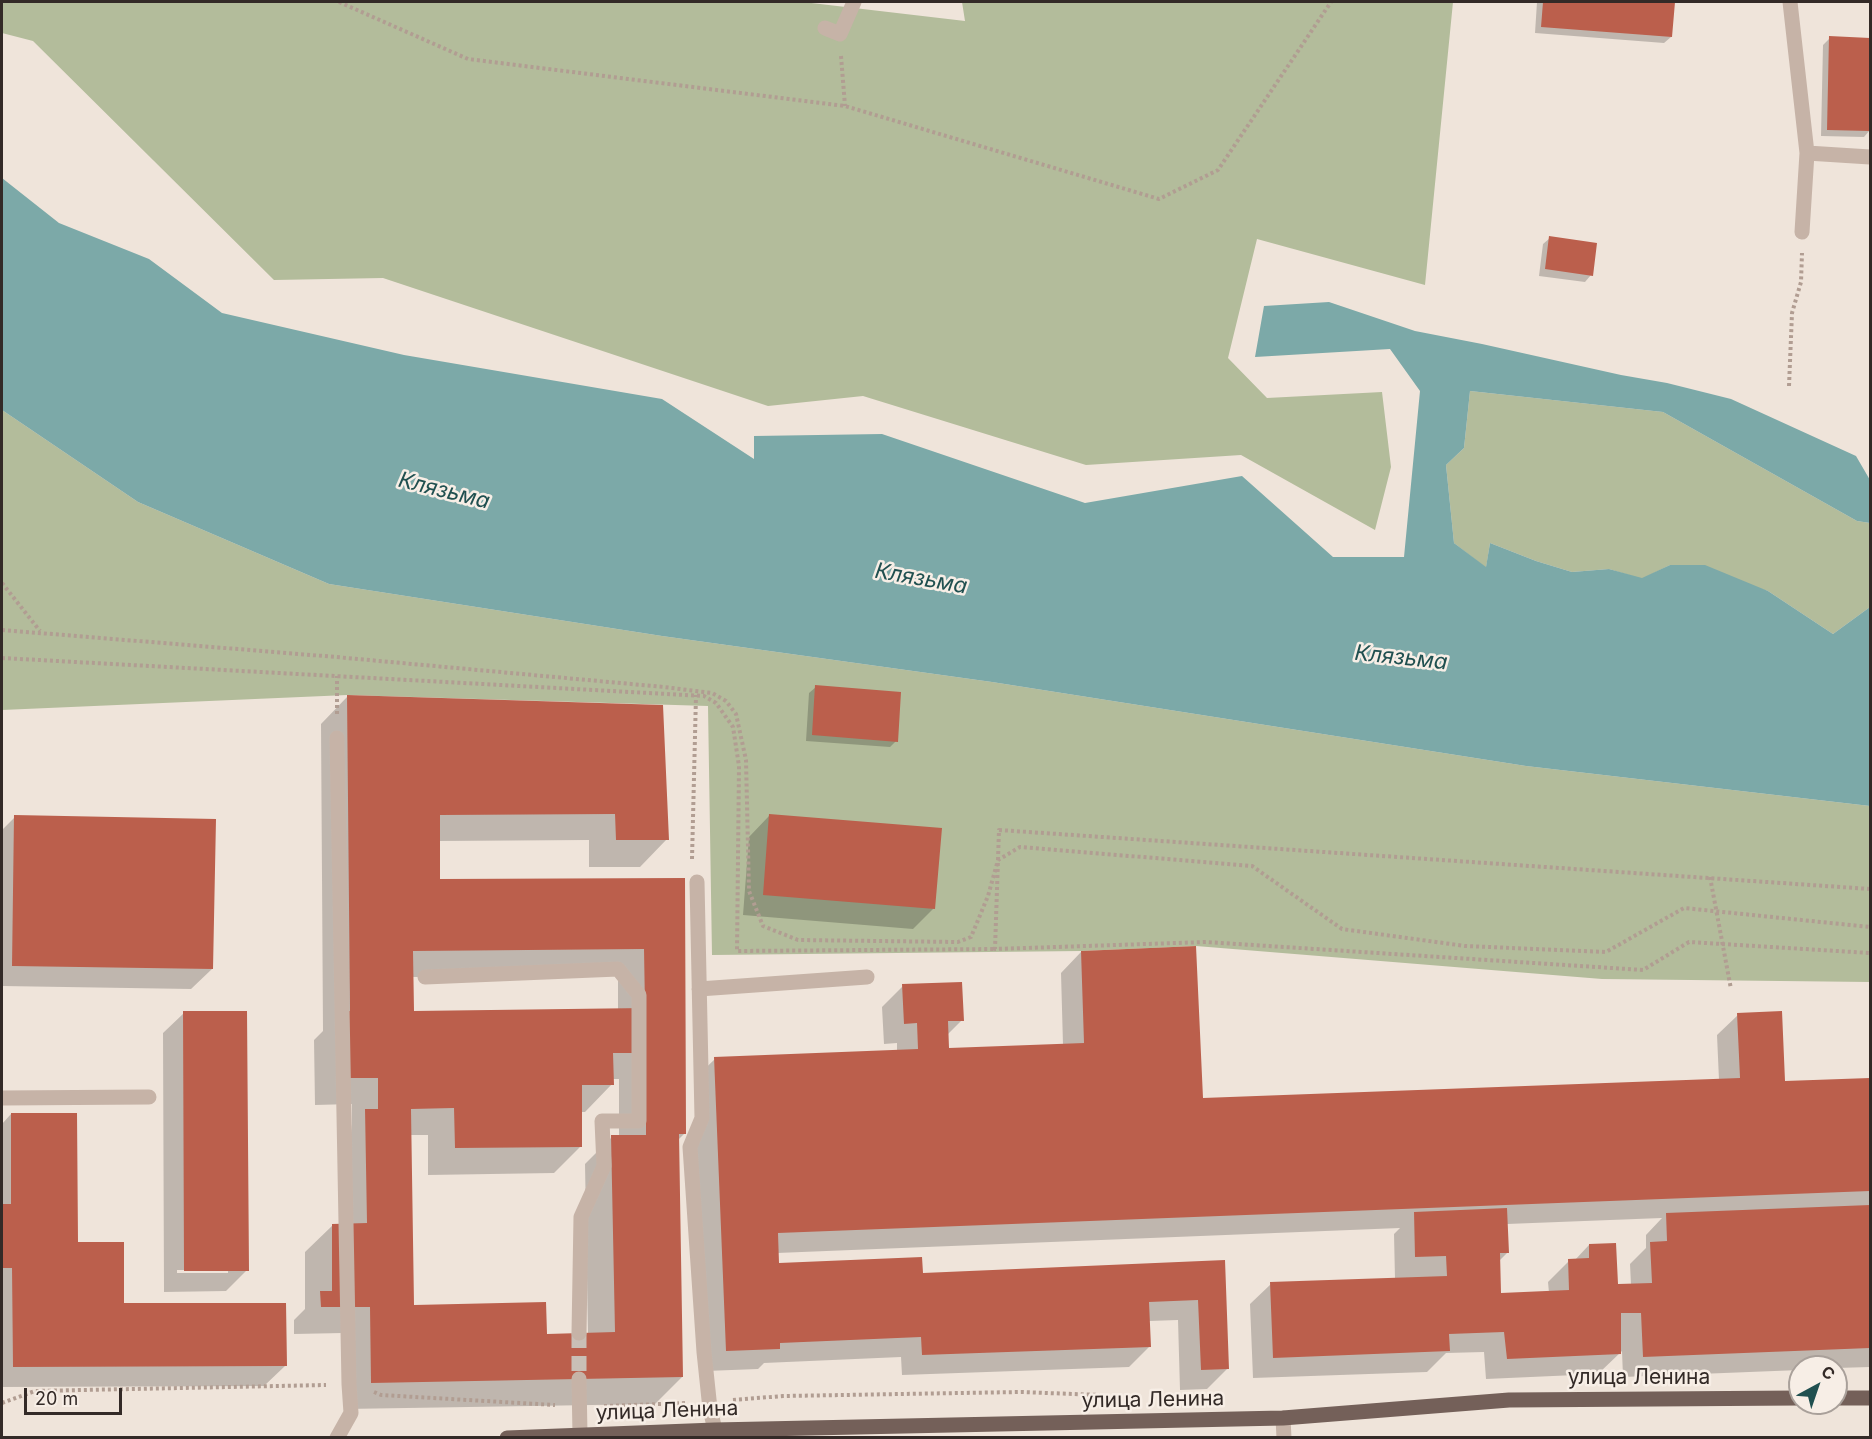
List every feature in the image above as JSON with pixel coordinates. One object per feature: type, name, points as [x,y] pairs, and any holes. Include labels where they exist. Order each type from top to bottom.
[{"type":"main road","name":"улица Ленина","points":[[507,1437],[666,1435],[715,1430],[1284,1418],[1509,1400],[1788,1398]]},
{"type":"main road","points":[[1848,1398],[1870,1398]]},
{"type":"street","points":[[833,31],[854,2]]},
{"type":"street","points":[[1790,2],[1806,153],[1802,232]]},
{"type":"street","points":[[1806,153],[1870,157]]},
{"type":"street","points":[[337,738],[351,1413],[337,1437]]},
{"type":"street","points":[[697,882],[702,1118],[690,1147],[704,1352],[715,1430]]},
{"type":"street","points":[[425,978],[618,969],[639,995],[639,1120],[602,1120],[604,1166],[581,1217],[579,1333]]},
{"type":"street","points":[[699,989],[867,977]]},
{"type":"street","points":[[2,1098],[148,1097]]},
{"type":"street","points":[[579,1379],[580,1435]]},
{"type":"street","points":[[1284,1418],[1284,1437]]},
{"type":"path","points":[[339,2],[468,59],[844,106],[1159,199],[1218,170],[1330,2]]},
{"type":"path","points":[[833,31],[844,106]]},
{"type":"path","points":[[1789,386],[1792,314],[1801,282],[1802,232]]},
{"type":"path","points":[[2,583],[40,632]]},
{"type":"path","points":[[2,630],[712,693],[726,701],[736,714],[746,760],[749,891],[763,926],[798,940],[958,942],[964,940],[971,937],[988,896],[998,860],[1020,847],[1252,866],[1342,929],[1465,946],[1606,952],[1684,908],[1870,927]]},
{"type":"path","points":[[2,658],[704,696],[716,703],[733,727],[739,766],[737,951],[995,949],[1206,942],[1643,970],[1689,942],[1870,953]]},
{"type":"path","points":[[337,738],[338,676]]},
{"type":"path","points":[[692,863],[696,695]]},
{"type":"path","points":[[995,949],[999,830],[1870,889]]},
{"type":"path","points":[[1710,877],[1731,989]]},
{"type":"path","points":[[2,1403],[35,1391],[349,1384],[381,1395],[580,1407],[795,1396],[1021,1392],[1104,1395]]},
{"type":"green space","points":[[2,2],[803,2],[965,21],[962,2],[1453,2],[1425,285],[1257,239],[1228,358],[1267,398],[1382,392],[1391,467],[1375,530],[1241,455],[1086,465],[863,396],[768,406],[383,278],[274,280],[33,41],[2,33]]},
{"type":"green space","points":[[1470,391],[1663,412],[1857,521],[1870,523],[1870,607],[1833,634],[1768,591],[1670,565],[1642,579],[1609,569],[1572,572],[1490,543],[1486,568],[1454,543],[1446,465],[1464,448]]},
{"type":"green space","points":[[2,410],[138,502],[329,584],[662,636],[992,682],[1526,766],[1870,806],[1870,982],[1602,979],[1196,946],[1081,951],[712,955],[708,706],[347,695],[2,710]]},
{"type":"water","name":"Клязьма","points":[[2,178],[59,223],[149,259],[222,313],[404,355],[662,399],[754,459],[754,436],[882,434],[1085,503],[1242,476],[1333,557],[1404,557],[1420,391],[1390,349],[1255,357],[1264,306],[1329,302],[1415,331],[1667,383],[1731,399],[1856,456],[1870,480],[1870,523],[1857,521],[1663,412],[1470,391],[1464,448],[1446,465],[1454,543],[1486,567],[1490,543],[1572,572],[1609,569],[1642,578],[1670,565],[1705,565],[1768,591],[1833,634],[1870,607],[1870,806],[1526,766],[992,682],[662,636],[329,584],[138,502],[2,410]]},
{"type":"building","points":[[1543,2],[1675,2],[1672,37],[1541,27]]},
{"type":"building","points":[[1829,36],[1870,38],[1870,131],[1827,130]]},
{"type":"building","points":[[1549,236],[1597,243],[1593,276],[1545,269]]},
{"type":"building","points":[[815,685],[901,692],[898,742],[812,735]]},
{"type":"building","points":[[347,695],[663,705],[669,840],[616,840],[615,814],[440,815],[440,879],[685,878],[686,1134],[679,1134],[683,1377],[371,1383],[370,1307],[321,1307],[320,1291],[332,1291],[332,1224],[367,1223],[365,1109],[378,1109],[378,1078],[342,1078],[341,1011],[350,1011]],"holes":[[[644,949],[645,1008],[414,1011],[413,951]],[[613,1053],[646,1053],[646,1135],[611,1135],[615,1332],[547,1334],[546,1302],[414,1305],[411,1109],[454,1108],[455,1148],[582,1147],[582,1085],[614,1085]]]},
{"type":"building","points":[[769,814],[942,828],[935,909],[763,895]]},
{"type":"building","points":[[14,815],[216,819],[213,969],[12,966]]},
{"type":"building","points":[[1196,946],[1203,1098],[1740,1078],[1737,1013],[1782,1011],[1785,1081],[1870,1078],[1870,1191],[778,1233],[779,1263],[922,1257],[923,1273],[1225,1260],[1229,1369],[1201,1370],[1198,1300],[1149,1302],[1151,1347],[922,1355],[921,1337],[780,1343],[780,1349],[726,1351],[714,1057],[918,1049],[917,1023],[904,1024],[902,984],[962,982],[964,1021],[948,1021],[949,1048],[1084,1043],[1081,951]]},
{"type":"building","points":[[183,1011],[247,1011],[249,1271],[184,1271]]},
{"type":"building","points":[[11,1113],[77,1113],[78,1242],[124,1242],[124,1303],[286,1303],[287,1366],[13,1367],[12,1268],[2,1268],[2,1204],[11,1204]]},
{"type":"building","points":[[1870,1205],[1870,1348],[1643,1357],[1641,1313],[1621,1313],[1621,1354],[1507,1359],[1504,1332],[1449,1334],[1450,1351],[1273,1358],[1270,1282],[1447,1276],[1446,1256],[1415,1257],[1414,1212],[1507,1208],[1509,1253],[1500,1253],[1501,1293],[1569,1290],[1568,1259],[1589,1258],[1589,1244],[1616,1243],[1618,1284],[1652,1283],[1650,1242],[1667,1241],[1666,1213]]},
{"type":"tunnel","points":[[579,1333],[579,1379]]}]
